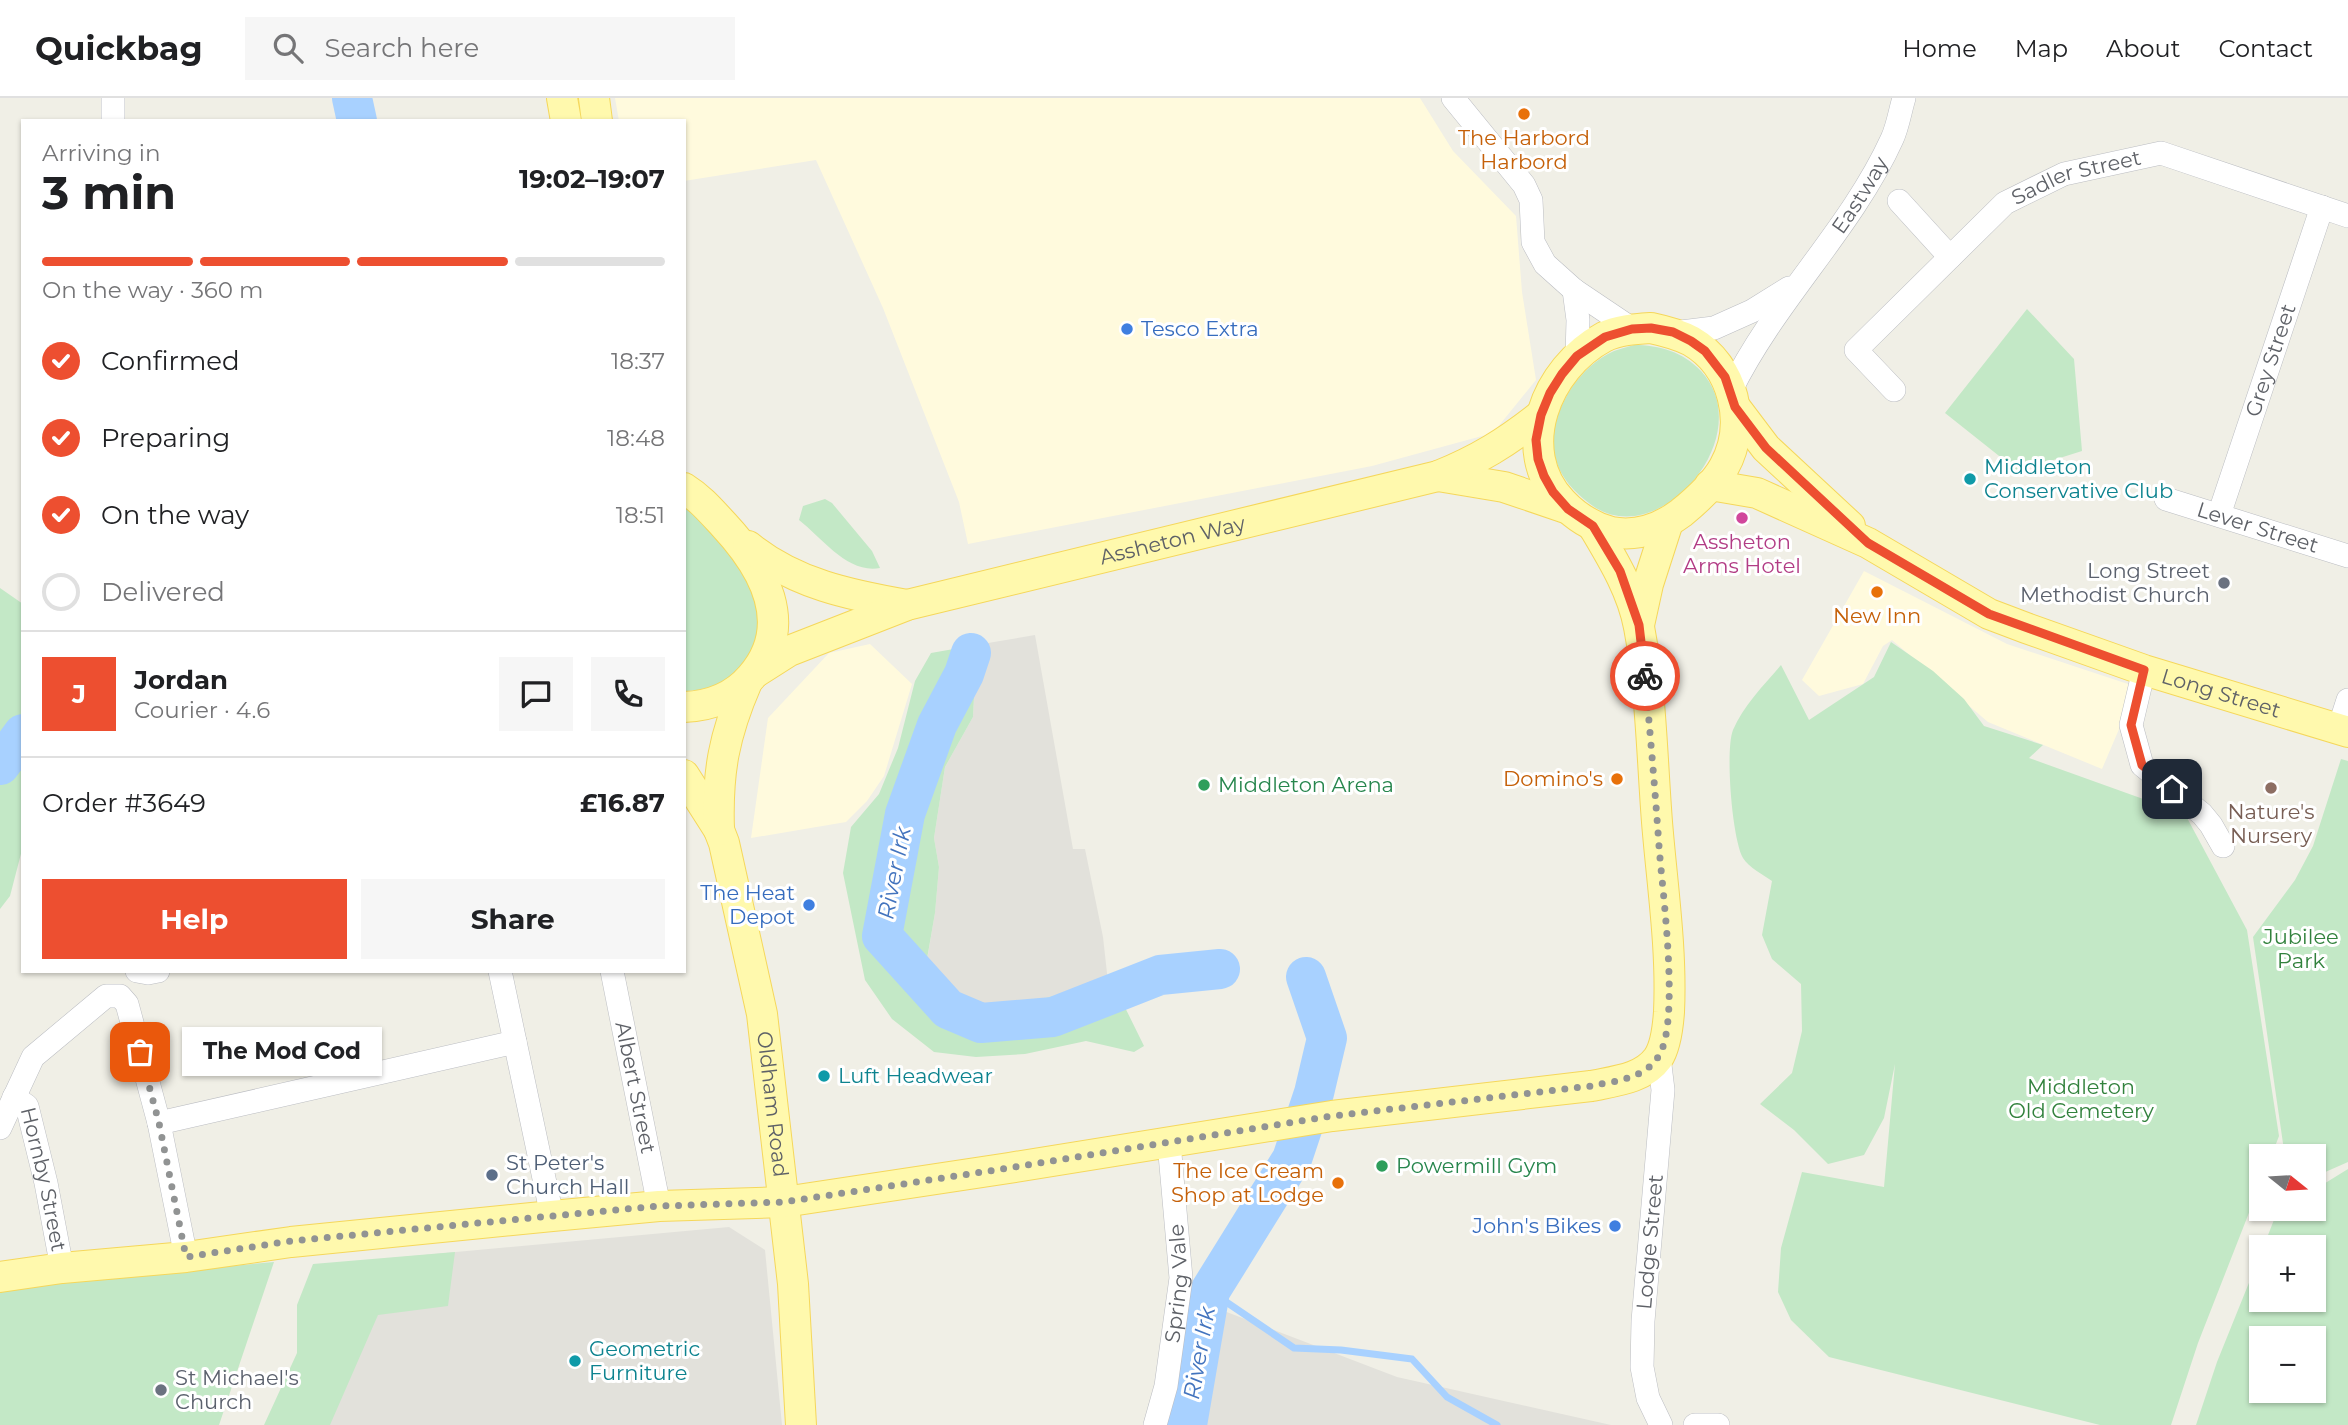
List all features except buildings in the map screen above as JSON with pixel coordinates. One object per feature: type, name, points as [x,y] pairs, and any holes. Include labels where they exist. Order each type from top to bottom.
[{"type":"main road","points":[[562,98],[566,119]]},
{"type":"main road","points":[[594,98],[597,119]]},
{"type":"main road","points":[[1651,328],[1673,332],[1705,351],[1718,365],[1733,398],[1736,428],[1724,467],[1696,502],[1668,522],[1650,530],[1633,533],[1614,532],[1593,526],[1568,509],[1553,492],[1544,476],[1538,459],[1536,440],[1541,415],[1550,393],[1577,356],[1605,337],[1632,329],[1651,328]]},
{"type":"main road","name":"Long Street","points":[[1733,398],[1766,448],[1868,543]]},
{"type":"main road","name":"Assheton Way","points":[[686,706],[715,702],[732,694],[751,677],[789,651],[907,605],[1438,476],[1487,454],[1510,440],[1541,415]]},
{"type":"main road","name":"Assheton Way","points":[[1438,476],[1504,487],[1568,509]]},
{"type":"main road","name":"Long Street","points":[[1710,485],[1762,495],[1868,543],[1989,614],[2144,670],[2343,730]]},
{"type":"main road","points":[[689,489],[730,532]]},
{"type":"main road","points":[[1639,625],[1648,584],[1668,522]]},
{"type":"main road","points":[[0,1277],[62,1268],[186,1257],[291,1241],[552,1216],[659,1206],[784,1202],[1332,1116],[1591,1086],[1630,1078],[1645,1070],[1659,1057],[1666,1035],[1669,1012],[1668,957],[1639,625],[1620,571],[1593,526]]},
{"type":"main road","name":"Assheton Way","points":[[730,532],[759,555],[792,574],[826,588],[907,605]]},
{"type":"main road","name":"Oldham Road","points":[[730,532],[750,556],[763,578],[770,594],[773,612],[772,634],[766,655],[751,677],[732,717],[718,792],[719,830],[744,926],[762,1014],[793,1284],[802,1425]]},
{"type":"main road","name":"Oldham Road","points":[[686,778],[719,830]]},
{"type":"street","points":[[113,98],[113,119]]},
{"type":"street","points":[[1453,98],[1524,185],[1531,200],[1533,242],[1545,264],[1574,290],[1632,329]]},
{"type":"street","name":"Eastway","points":[[1733,398],[1760,338],[1863,195],[1893,137],[1904,98]]},
{"type":"street","name":"Sadler Street","points":[[1894,390],[1856,350],[2005,203],[2064,174],[2161,153],[2348,216]]},
{"type":"street","points":[[1899,201],[1950,257]]},
{"type":"street","name":"Grey Street","points":[[2219,515],[2322,207]]},
{"type":"street","name":"Eastway","points":[[1673,332],[1714,328],[1752,311],[1798,282]]},
{"type":"street","points":[[1574,290],[1578,320],[1577,356]]},
{"type":"street","name":"Lever Street","points":[[2166,499],[2348,556]]},
{"type":"street","points":[[2144,670],[2131,725],[2142,765],[2202,814],[2222,846]]},
{"type":"street","points":[[2343,730],[2348,700]]},
{"type":"street","points":[[500,973],[552,1216]]},
{"type":"street","name":"Albert Street","points":[[612,973],[659,1206]]},
{"type":"street","points":[[0,1128],[33,1057],[106,996],[120,996],[127,1004],[159,1123],[186,1257]]},
{"type":"street","points":[[159,1123],[514,1042]]},
{"type":"street","name":"Lodge Street","points":[[1659,1057],[1663,1090],[1643,1321],[1642,1367],[1648,1398],[1661,1425]]},
{"type":"street","name":"Hornby Street","points":[[14,1097],[27,1106],[46,1183],[62,1268]]},
{"type":"street","name":"Spring Vale","points":[[1155,1425],[1166,1386],[1181,1279],[1169,1143]]},
{"type":"street","points":[[1695,1425],[1718,1425]]},
{"type":"shaded area","points":[[615,98],[1420,98],[1453,151],[1516,216],[1522,292],[1536,380],[1493,433],[1372,466],[968,544],[959,502],[883,308],[816,160],[686,181],[686,119],[619,119]]},
{"type":"shaded area","points":[[1864,571],[2007,644],[2137,687],[2102,769],[1988,722],[1892,640],[1883,646],[1863,684],[1819,696],[1802,680]]},
{"type":"shaded area","points":[[1035,635],[1073,849],[1085,849],[1103,937],[1108,982],[994,1011],[947,996],[927,960],[939,867],[934,838],[945,767],[973,717],[975,677],[982,644]]},
{"type":"shaded area","points":[[870,644],[912,684],[884,776],[867,801],[846,822],[751,838],[768,718],[829,653]]},
{"type":"shaded area","points":[[729,1227],[765,1250],[782,1425],[317,1425],[391,1258]]},
{"type":"shaded area","points":[[1195,1300],[1397,1377],[1611,1425],[1169,1425]]},
{"type":"green space","points":[[340,98],[363,98],[367,119],[345,119]]},
{"type":"green space","points":[[2027,309],[2074,359],[2082,451],[2018,471],[1945,413]]},
{"type":"green space","points":[[1634,345],[1653,346],[1670,351],[1694,364],[1716,397],[1718,426],[1710,454],[1694,480],[1672,500],[1646,513],[1619,516],[1593,506],[1569,484],[1557,464],[1553,441],[1560,410],[1577,381],[1600,359]]},
{"type":"green space","points":[[825,499],[832,503],[872,551],[880,568],[857,566],[836,553],[799,520],[803,506]]},
{"type":"green space","points":[[686,508],[736,562],[746,578],[758,612],[758,630],[741,665],[716,685],[686,691]]},
{"type":"green space","points":[[0,588],[21,603],[21,854],[10,896],[0,909]]},
{"type":"green space","name":"Middleton Old Cemetery","points":[[1891,642],[1933,671],[1964,699],[1984,726],[2043,745],[2029,758],[2185,814],[2247,930],[2279,1136],[2276,1144],[2249,1144],[2249,1213],[2198,1343],[2171,1425],[2100,1425],[1829,1357],[1791,1320],[1778,1292],[1781,1248],[1802,1172],[1884,1187],[1895,1064],[1884,1118],[1864,1155],[1828,1164],[1794,1130],[1760,1104],[1792,1073],[1802,1031],[1801,984],[1772,959],[1762,935],[1772,881],[1749,865],[1739,848],[1731,794],[1731,740],[1742,713],[1781,665],[1809,720],[1874,677]]},
{"type":"green space","points":[[982,644],[975,677],[973,717],[945,767],[934,838],[939,867],[927,959],[948,996],[994,1011],[1112,981],[1144,1046],[1134,1052],[1086,1041],[1025,1054],[976,1057],[934,1052],[892,1019],[865,980],[843,873],[851,827],[879,794],[898,748],[915,681],[931,653]]},
{"type":"green space","name":"Jubilee Park","points":[[2341,759],[2348,761],[2348,1162],[2326,1172],[2326,1144],[2283,1144],[2253,937],[2295,880],[2313,846]]},
{"type":"green space","points":[[2348,1169],[2348,1425],[2196,1425],[2217,1362],[2249,1283],[2249,1312],[2326,1312],[2326,1235],[2268,1235],[2273,1222],[2326,1222],[2326,1183]]},
{"type":"green space","points":[[455,1252],[448,1306],[378,1315],[330,1425],[264,1425],[297,1353],[297,1305],[313,1264]]},
{"type":"green space","points":[[274,1262],[219,1425],[0,1425],[0,1287]]},
{"type":"waterway","points":[[352,98],[357,119]]},
{"type":"waterway","name":"River Irk","points":[[971,653],[964,674],[937,725],[905,814],[882,936],[948,1009],[981,1023],[1053,1017],[1160,975],[1220,969]]},
{"type":"waterway","points":[[0,765],[21,737]]},
{"type":"waterway","name":"River Irk","points":[[1187,1425],[1210,1291],[1292,1159],[1314,1093],[1327,1038],[1306,977]]},
{"type":"waterway","points":[[1210,1291],[1294,1348],[1341,1350],[1412,1359],[1447,1397],[1497,1425]]},
{"type":"way so far","points":[[140,1052],[159,1123],[186,1257],[291,1241],[659,1206],[784,1202],[1332,1116],[1591,1086],[1630,1078],[1645,1070],[1659,1057],[1669,1012],[1668,957],[1645,676]]},
{"type":"place","name":"The Harbord Harbord","points":[[1524,114]]},
{"type":"place","name":"Tesco Extra","points":[[1127,329]]},
{"type":"place","name":"Middleton Conservative Club","points":[[1970,479]]},
{"type":"place","name":"Assheton Arms Hotel","points":[[1742,518]]},
{"type":"place","name":"Long Street Methodist Church","points":[[2224,583]]},
{"type":"place","name":"New Inn","points":[[1877,592]]},
{"type":"place","name":"Domino's","points":[[1617,779]]},
{"type":"place","name":"Middleton Arena","points":[[1204,785]]},
{"type":"place","name":"Nature's Nursery","points":[[2271,788]]},
{"type":"place","name":"The Heat Depot","points":[[809,905]]},
{"type":"place","name":"The Mod Cod","points":[[140,1052]]},
{"type":"place","name":"Luft Headwear","points":[[824,1076]]},
{"type":"place","name":"Powermill Gym","points":[[1382,1166]]},
{"type":"place","name":"St Peter's Church Hall","points":[[492,1175]]},
{"type":"place","name":"The Ice Cream Shop at Lodge","points":[[1338,1183]]},
{"type":"place","name":"John's Bikes","points":[[1615,1226]]},
{"type":"place","name":"Geometric Furniture","points":[[575,1361]]},
{"type":"place","name":"St Michael's Church","points":[[161,1390]]},
{"type":"route","points":[[1645,676],[1639,625],[1620,571],[1593,526],[1568,509],[1553,492],[1538,459],[1536,440],[1541,415],[1550,393],[1577,356],[1605,337],[1632,329],[1651,328],[1673,332],[1705,351],[1725,377],[1735,407],[1766,448],[1868,543],[1989,614],[2144,670],[2131,725],[2142,765],[2172,789]]}]
